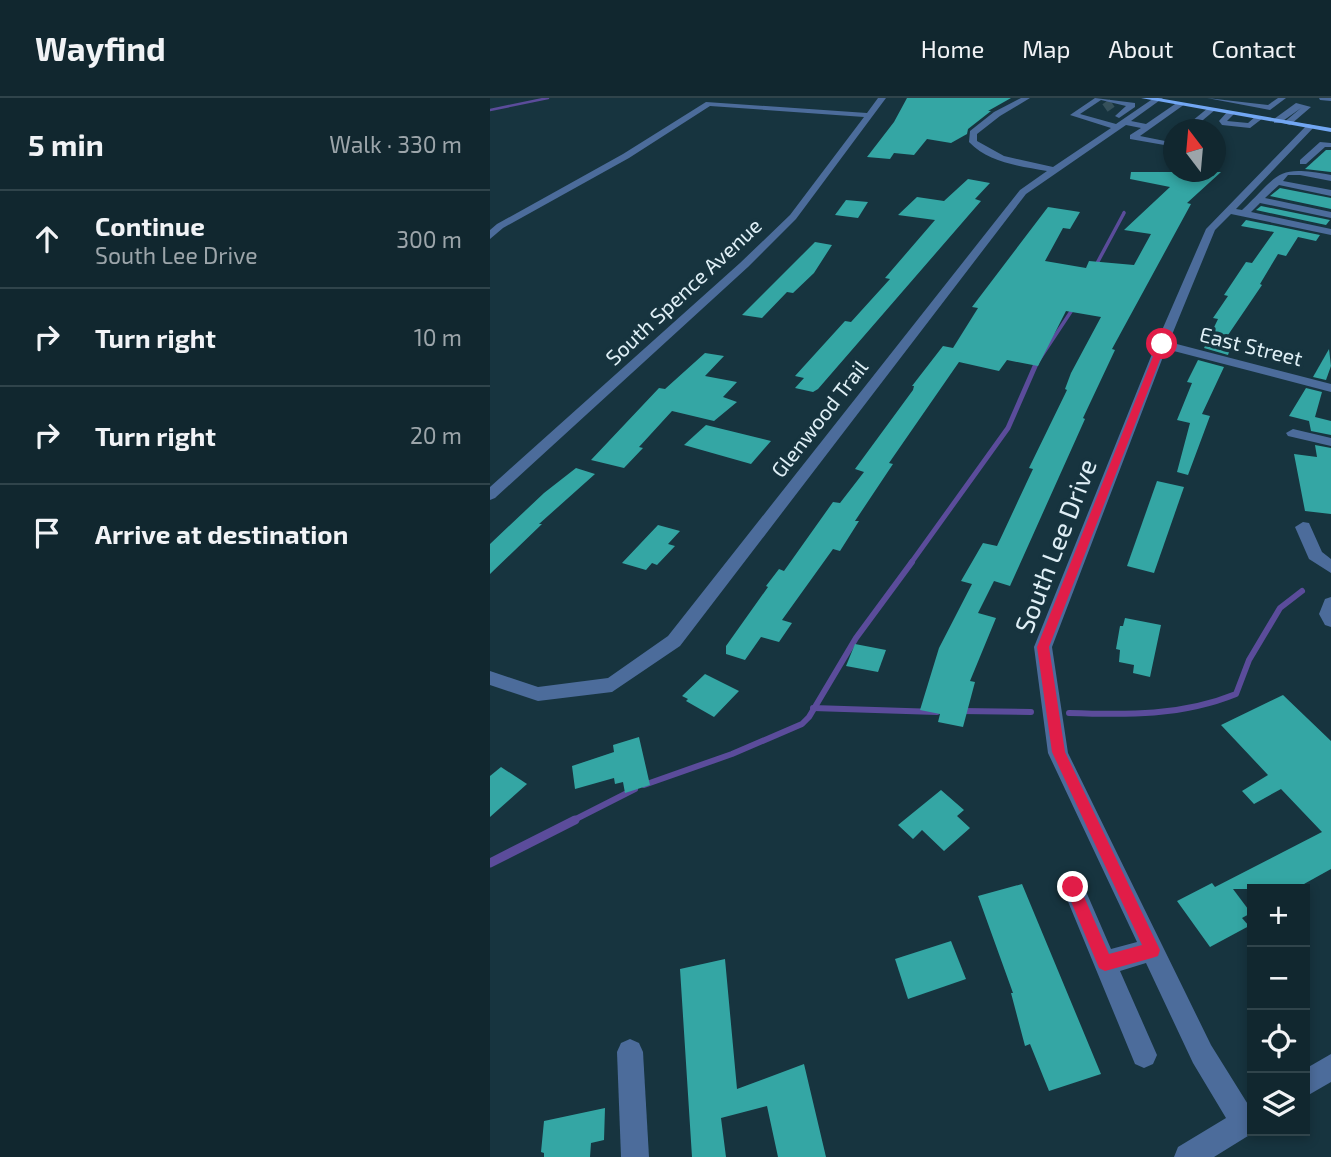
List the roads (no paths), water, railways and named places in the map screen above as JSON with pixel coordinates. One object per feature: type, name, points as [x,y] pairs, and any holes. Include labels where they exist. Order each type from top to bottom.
[{"type":"main road","points":[[1153,99],[1231,113]]},
{"type":"main road","points":[[1259,118],[1331,130]]},
{"type":"street","name":"South Spence Avenue","points":[[490,495],[744,265],[793,217],[882,98]]},
{"type":"street","points":[[1026,98],[997,114],[973,133],[973,142],[982,151],[998,157],[1055,170]]},
{"type":"street","points":[[1099,98],[1132,105],[1119,121],[1073,115],[1099,98]]},
{"type":"street","points":[[1211,98],[1270,108],[1282,98]]},
{"type":"street","points":[[1238,103],[1246,98]]},
{"type":"street","points":[[1290,98],[1309,102]]},
{"type":"street","points":[[1323,98],[1331,99]]},
{"type":"street","name":"Glenwood Trail","points":[[490,678],[538,694],[611,685],[674,641],[1023,192],[1153,99]]},
{"type":"street","points":[[1277,121],[1299,105],[1309,102]]},
{"type":"street","points":[[1287,123],[1307,107],[1309,102]]},
{"type":"street","points":[[490,236],[500,226],[626,156],[709,104],[869,114]]},
{"type":"street","points":[[1163,143],[1133,137],[1181,104]]},
{"type":"street","points":[[1082,110],[1145,128],[1162,130]]},
{"type":"street","points":[[1199,119],[1211,110]]},
{"type":"street","points":[[1231,113],[1223,121],[1250,126],[1259,118]]},
{"type":"street","name":"South Lee Drive","points":[[1247,1119],[1202,1054],[1058,752],[1043,647],[1162,344],[1211,229],[1236,212],[1311,126]]},
{"type":"street","points":[[1303,162],[1323,144],[1331,145]]},
{"type":"street","points":[[1283,157],[1331,168]]},
{"type":"street","points":[[1236,212],[1259,200],[1286,173],[1292,171],[1331,178]]},
{"type":"street","points":[[1276,182],[1331,193]]},
{"type":"street","points":[[1267,191],[1331,204]]},
{"type":"street","points":[[1259,200],[1331,215]]},
{"type":"street","points":[[1236,212],[1331,232]]},
{"type":"street","name":"East Street","points":[[1162,344],[1331,388]]},
{"type":"street","points":[[1293,433],[1331,442]]},
{"type":"street","points":[[1303,527],[1315,555],[1331,567]]},
{"type":"street","points":[[1331,603],[1328,614],[1331,621]]},
{"type":"street","points":[[1073,887],[1144,1055]]},
{"type":"street","points":[[1105,963],[1152,950]]},
{"type":"street","points":[[630,1052],[635,1157]]},
{"type":"street","points":[[1310,1081],[1331,1068]]},
{"type":"street","points":[[1188,1157],[1247,1121]]},
{"type":"waterway","points":[[490,110],[548,98]]},
{"type":"waterway","points":[[1095,267],[1123,215]]},
{"type":"waterway","points":[[1035,365],[1074,307]]},
{"type":"waterway","points":[[911,563],[1008,428],[1035,365]]},
{"type":"waterway","points":[[814,708],[856,638],[912,562]]},
{"type":"waterway","points":[[1069,713],[1133,714],[1175,710],[1195,707],[1236,694],[1249,660],[1280,608],[1302,591]]},
{"type":"waterway","points":[[644,785],[732,754],[802,724],[814,708]]},
{"type":"waterway","points":[[814,708],[937,712]]},
{"type":"waterway","points":[[962,711],[1031,712]]},
{"type":"waterway","points":[[572,821],[635,789]]},
{"type":"waterway","points":[[490,863],[575,820]]},
{"type":"tunnel","points":[[1105,108],[1112,103]]}]
